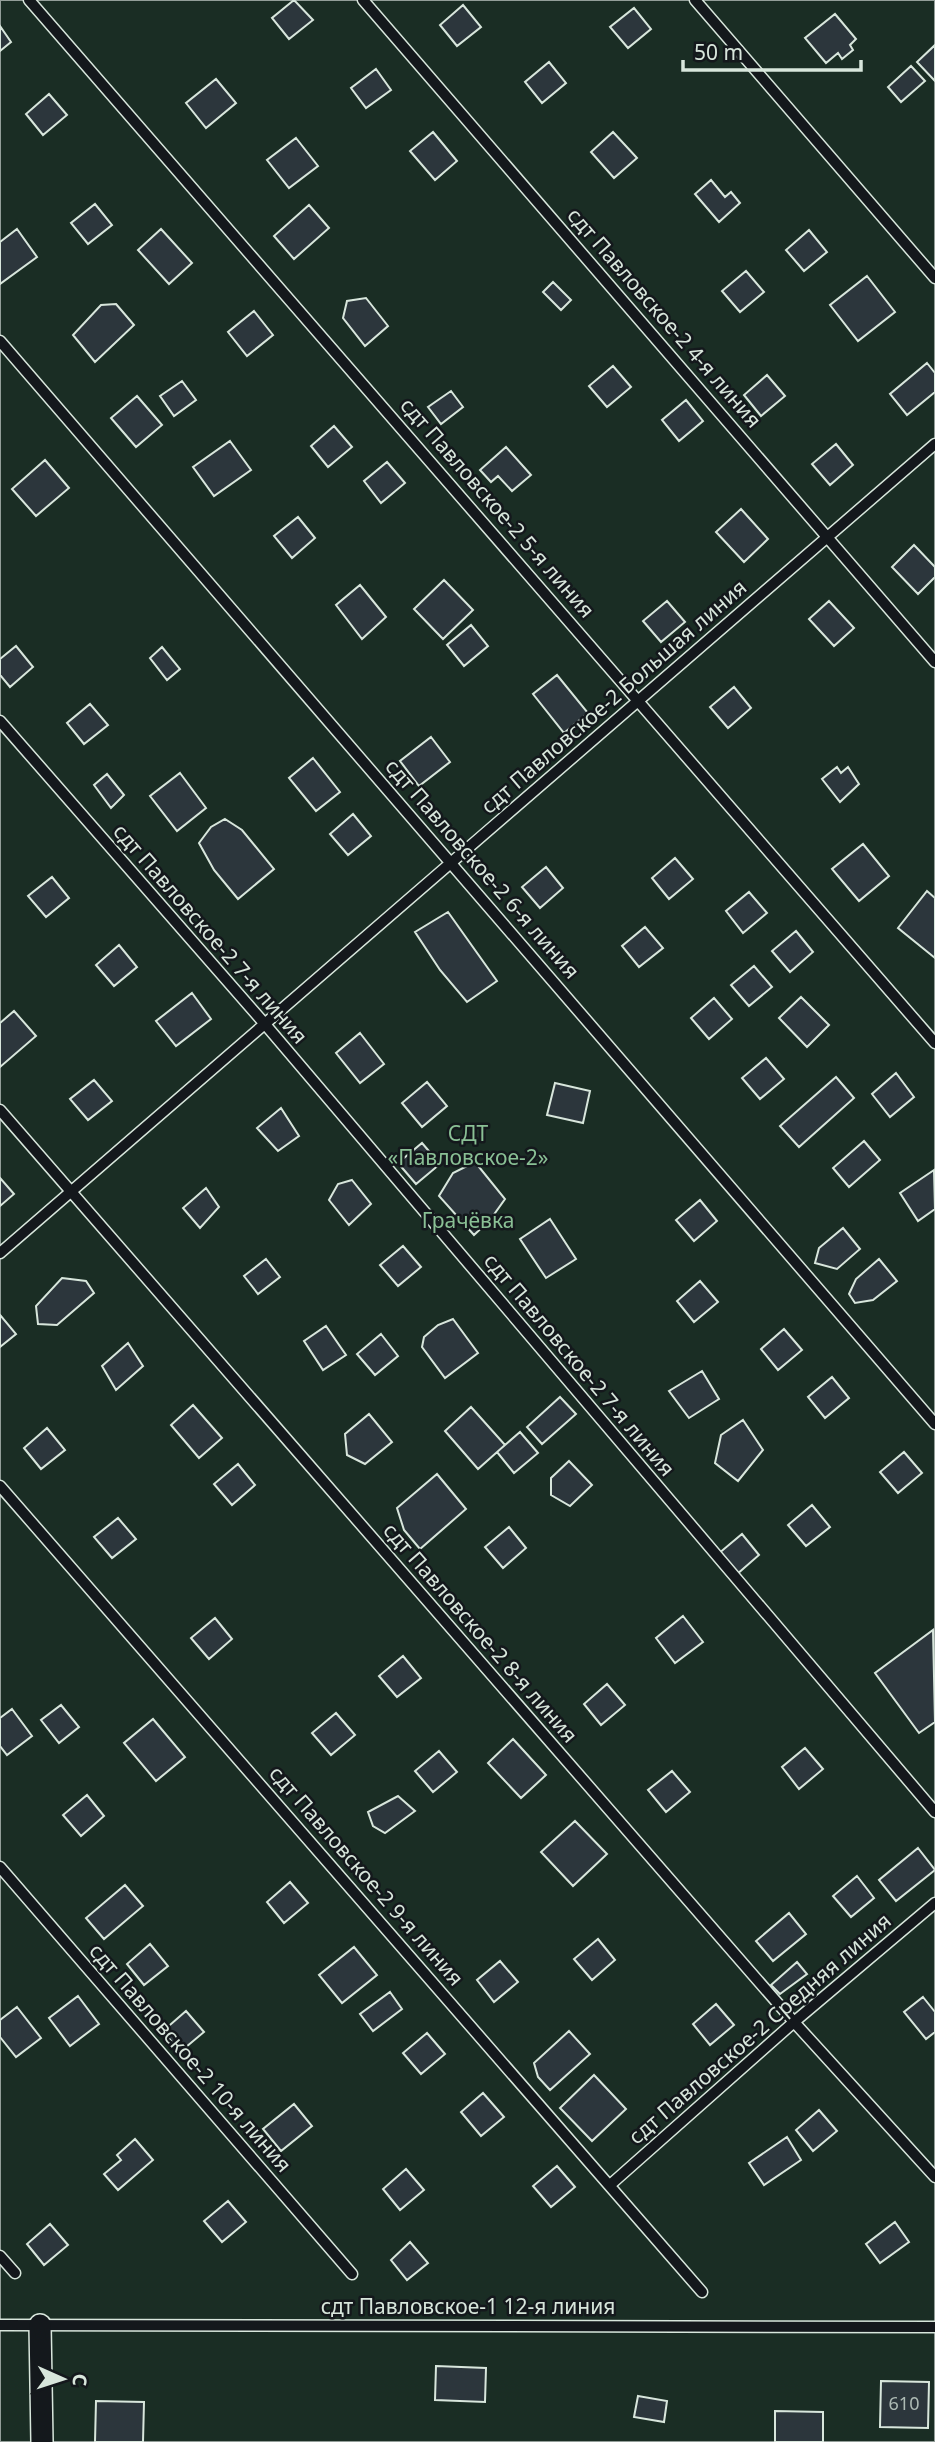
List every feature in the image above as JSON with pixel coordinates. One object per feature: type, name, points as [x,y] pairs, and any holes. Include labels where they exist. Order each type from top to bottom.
[{"type":"street","points":[[40,2325],[41,2442]]},
{"type":"lane","name":"сдт Павловское-2 5-я линия","points":[[29,0],[935,1043]]},
{"type":"lane","name":"сдт Павловское-2 4-я линия","points":[[363,0],[935,662]]},
{"type":"lane","points":[[695,0],[935,278]]},
{"type":"lane","name":"сдт Павловское-2 6-я линия","points":[[0,341],[935,1424]]},
{"type":"lane","name":"сдт Павловское-2 Большая линия","points":[[0,1253],[935,444]]},
{"type":"lane","name":"сдт Павловское-2 7-я линия","points":[[0,721],[264,1023],[935,1812]]},
{"type":"lane","name":"сдт Павловское-2 8-я линия","points":[[0,1110],[794,2022],[935,2177]]},
{"type":"lane","name":"сдт Павловское-2 9-я линия","points":[[0,1486],[702,2292]]},
{"type":"lane","name":"сдт Павловское-2 10-я линия","points":[[0,1867],[352,2274]]},
{"type":"lane","name":"сдт Павловское-2 Средняя линия","points":[[610,2185],[794,2022],[935,1903]]},
{"type":"lane","points":[[0,2256],[15,2273]]},
{"type":"lane","name":"сдт Павловское-1 12-я линия","points":[[0,2325],[935,2327]]},
{"type":"green space","name":"Грачёвка","points":[[0,0],[935,0],[935,2442],[0,2442]]},
{"type":"building","points":[[294,0],[313,20],[289,39],[272,18]]},
{"type":"building","points":[[463,5],[481,27],[457,46],[440,25]]},
{"type":"building","points":[[634,8],[651,29],[628,48],[610,27]]},
{"type":"building","points":[[835,14],[856,39],[850,45],[853,50],[842,59],[838,53],[826,63],[805,38]]},
{"type":"building","points":[[0,26],[11,42],[0,51]]},
{"type":"building","points":[[935,45],[935,81],[917,62]]},
{"type":"building","points":[[549,62],[566,83],[542,103],[525,82]]},
{"type":"building","points":[[911,66],[925,81],[901,102],[888,87]]},
{"type":"building","points":[[376,69],[391,90],[366,108],[351,88]]},
{"type":"building","points":[[216,79],[236,103],[206,128],[186,103]]},
{"type":"building","points":[[49,94],[67,115],[43,135],[26,114]]},
{"type":"building","points":[[433,132],[457,161],[435,180],[410,151]]},
{"type":"building","points":[[613,132],[637,158],[614,178],[591,152]]},
{"type":"building","points":[[296,138],[318,166],[289,188],[267,160]]},
{"type":"building","points":[[711,180],[725,197],[731,192],[740,203],[719,222],[695,194]]},
{"type":"building","points":[[95,204],[112,225],[88,244],[71,223]]},
{"type":"building","points":[[309,205],[329,228],[294,259],[274,236]]},
{"type":"building","points":[[17,229],[37,257],[0,284],[0,242]]},
{"type":"building","points":[[161,229],[192,263],[169,284],[138,250]]},
{"type":"building","points":[[809,230],[827,252],[804,271],[786,250]]},
{"type":"building","points":[[746,271],[764,292],[740,312],[722,291]]},
{"type":"building","points":[[867,276],[895,312],[858,341],[830,305]]},
{"type":"building","points":[[553,282],[571,300],[561,310],[543,292]]},
{"type":"building","points":[[366,298],[388,326],[365,346],[343,318],[347,301]]},
{"type":"building","points":[[116,304],[134,325],[95,362],[73,335],[101,305]]},
{"type":"building","points":[[254,311],[273,335],[247,356],[228,332]]},
{"type":"building","points":[[927,363],[935,373],[935,392],[907,415],[890,394]]},
{"type":"building","points":[[613,366],[631,387],[607,407],[589,386]]},
{"type":"building","points":[[767,375],[785,396],[761,416],[744,395]]},
{"type":"building","points":[[182,381],[196,400],[174,416],[160,396]]},
{"type":"building","points":[[451,391],[463,407],[441,424],[428,407]]},
{"type":"building","points":[[137,396],[162,425],[136,447],[111,418]]},
{"type":"building","points":[[686,400],[703,421],[679,441],[662,420]]},
{"type":"building","points":[[334,426],[352,447],[328,467],[311,446]]},
{"type":"building","points":[[230,441],[251,470],[214,496],[193,467]]},
{"type":"building","points":[[836,444],[853,465],[830,485],[812,464]]},
{"type":"building","points":[[506,447],[531,475],[512,491],[498,476],[491,482],[480,470]]},
{"type":"building","points":[[45,460],[69,488],[36,516],[12,489]]},
{"type":"building","points":[[387,462],[405,483],[381,503],[364,481]]},
{"type":"building","points":[[741,509],[768,539],[744,562],[716,532]]},
{"type":"building","points":[[298,517],[315,538],[292,558],[274,536]]},
{"type":"building","points":[[914,545],[935,567],[935,577],[918,594],[892,567]]},
{"type":"building","points":[[444,580],[473,610],[443,639],[414,609]]},
{"type":"building","points":[[360,585],[386,617],[362,639],[336,605]]},
{"type":"building","points":[[667,601],[685,622],[661,642],[643,621]]},
{"type":"building","points":[[829,601],[854,628],[834,646],[809,619]]},
{"type":"building","points":[[471,625],[488,646],[464,666],[447,645]]},
{"type":"building","points":[[16,646],[33,667],[10,687],[0,675],[0,659]]},
{"type":"building","points":[[162,647],[180,669],[167,680],[150,658]]},
{"type":"building","points":[[557,675],[588,713],[564,733],[533,694]]},
{"type":"building","points":[[734,687],[751,708],[728,728],[710,707]]},
{"type":"building","points":[[90,704],[108,725],[84,744],[67,723]]},
{"type":"building","points":[[431,737],[450,762],[419,786],[400,761]]},
{"type":"building","points":[[313,758],[340,792],[316,811],[289,778]]},
{"type":"building","points":[[837,767],[841,773],[848,767],[859,784],[840,802],[822,779]]},
{"type":"building","points":[[180,773],[206,808],[177,831],[150,796]]},
{"type":"building","points":[[107,774],[124,795],[111,808],[94,785]]},
{"type":"building","points":[[353,814],[371,836],[348,855],[330,834]]},
{"type":"building","points":[[225,819],[242,830],[274,869],[238,899],[214,870],[199,843],[211,827]]},
{"type":"building","points":[[863,844],[889,876],[859,901],[832,869]]},
{"type":"building","points":[[675,858],[693,879],[669,899],[652,878]]},
{"type":"building","points":[[546,867],[563,888],[540,908],[522,887]]},
{"type":"building","points":[[52,877],[69,898],[46,917],[28,896]]},
{"type":"building","points":[[927,891],[935,898],[935,958],[898,928]]},
{"type":"building","points":[[749,892],[767,913],[743,933],[726,911]]},
{"type":"building","points":[[448,912],[497,981],[467,1002],[440,970],[415,932]]},
{"type":"building","points":[[645,927],[663,948],[639,967],[622,946]]},
{"type":"building","points":[[796,931],[813,952],[790,972],[772,951]]},
{"type":"building","points":[[119,945],[137,967],[114,986],[96,965]]},
{"type":"building","points":[[754,966],[772,987],[749,1006],[731,985]]},
{"type":"building","points":[[192,993],[211,1019],[176,1046],[156,1021]]},
{"type":"building","points":[[801,997],[829,1025],[807,1047],[779,1018]]},
{"type":"building","points":[[714,998],[732,1019],[709,1039],[691,1018]]},
{"type":"building","points":[[14,1011],[36,1036],[0,1067],[0,1023]]},
{"type":"building","points":[[360,1033],[384,1064],[360,1083],[336,1053]]},
{"type":"building","points":[[766,1058],[784,1079],[760,1099],[742,1078]]},
{"type":"building","points":[[896,1073],[914,1097],[890,1117],[872,1094]]},
{"type":"building","points":[[836,1077],[854,1098],[799,1147],[780,1126]]},
{"type":"building","points":[[94,1080],[112,1101],[88,1120],[70,1099]]},
{"type":"building","points":[[427,1082],[447,1106],[422,1127],[402,1103]]},
{"type":"building","points":[[555,1083],[590,1091],[583,1123],[547,1115]]},
{"type":"building","points":[[281,1108],[299,1136],[278,1151],[257,1128]]},
{"type":"building","points":[[864,1141],[880,1160],[849,1187],[833,1168]]},
{"type":"building","points":[[422,1143],[440,1164],[416,1184],[398,1163]]},
{"type":"building","points":[[475,1162],[505,1199],[490,1220],[474,1235],[439,1196],[453,1173]]},
{"type":"building","points":[[934,1170],[935,1209],[918,1221],[900,1193]]},
{"type":"building","points":[[0,1178],[14,1194],[0,1206]]},
{"type":"building","points":[[352,1180],[371,1204],[349,1225],[329,1200],[338,1184]]},
{"type":"building","points":[[206,1188],[219,1207],[200,1228],[183,1208]]},
{"type":"building","points":[[700,1200],[717,1221],[694,1241],[676,1220]]},
{"type":"building","points":[[550,1219],[576,1259],[546,1278],[520,1239]]},
{"type":"building","points":[[843,1228],[860,1249],[837,1269],[815,1263],[819,1248]]},
{"type":"building","points":[[403,1246],[421,1267],[398,1286],[380,1265]]},
{"type":"building","points":[[266,1259],[280,1277],[258,1294],[244,1276]]},
{"type":"building","points":[[879,1259],[897,1281],[873,1300],[855,1303],[849,1294],[856,1279]]},
{"type":"building","points":[[62,1278],[86,1281],[94,1293],[57,1325],[38,1324],[36,1306]]},
{"type":"building","points":[[700,1281],[718,1302],[694,1322],[677,1301]]},
{"type":"building","points":[[0,1315],[16,1334],[0,1347]]},
{"type":"building","points":[[453,1319],[478,1353],[445,1378],[422,1347],[424,1337],[438,1325]]},
{"type":"building","points":[[326,1326],[346,1355],[323,1370],[304,1341]]},
{"type":"building","points":[[784,1329],[802,1350],[778,1370],[761,1349]]},
{"type":"building","points":[[381,1334],[398,1356],[375,1375],[357,1354]]},
{"type":"building","points":[[128,1343],[143,1366],[116,1390],[102,1366]]},
{"type":"building","points":[[702,1371],[719,1399],[689,1418],[669,1391]]},
{"type":"building","points":[[832,1377],[849,1398],[825,1418],[808,1397]]},
{"type":"building","points":[[560,1397],[576,1414],[542,1444],[527,1427]]},
{"type":"building","points":[[193,1405],[222,1438],[199,1458],[171,1425]]},
{"type":"building","points":[[471,1407],[505,1445],[478,1469],[445,1431]]},
{"type":"building","points":[[369,1414],[392,1442],[365,1464],[347,1455],[345,1434]]},
{"type":"building","points":[[743,1420],[763,1450],[738,1481],[715,1463],[721,1435]]},
{"type":"building","points":[[47,1428],[65,1450],[41,1469],[24,1448]]},
{"type":"building","points":[[520,1432],[538,1453],[514,1473],[497,1452]]},
{"type":"building","points":[[904,1452],[922,1473],[898,1493],[880,1472]]},
{"type":"building","points":[[569,1461],[592,1485],[570,1506],[551,1495],[551,1478]]},
{"type":"building","points":[[238,1464],[255,1485],[232,1505],[214,1484]]},
{"type":"building","points":[[437,1474],[466,1509],[420,1549],[404,1530],[397,1508]]},
{"type":"building","points":[[812,1505],[830,1527],[806,1546],[788,1525]]},
{"type":"building","points":[[118,1518],[136,1539],[112,1558],[94,1537]]},
{"type":"building","points":[[509,1527],[526,1548],[503,1568],[485,1547]]},
{"type":"building","points":[[742,1534],[759,1555],[736,1575],[718,1554]]},
{"type":"building","points":[[683,1616],[703,1642],[675,1663],[656,1638]]},
{"type":"building","points":[[215,1618],[232,1639],[209,1659],[191,1638]]},
{"type":"building","points":[[933,1630],[935,1722],[919,1733],[875,1673]]},
{"type":"building","points":[[403,1656],[421,1678],[397,1697],[379,1676]]},
{"type":"building","points":[[607,1684],[625,1705],[601,1725],[584,1704]]},
{"type":"building","points":[[61,1705],[79,1727],[59,1743],[41,1720]]},
{"type":"building","points":[[12,1709],[32,1736],[7,1755],[0,1746],[0,1718]]},
{"type":"building","points":[[336,1713],[355,1735],[331,1755],[312,1733]]},
{"type":"building","points":[[153,1719],[185,1757],[156,1781],[124,1743]]},
{"type":"building","points":[[513,1739],[546,1775],[521,1798],[488,1763]]},
{"type":"building","points":[[805,1748],[823,1769],[799,1789],[782,1767]]},
{"type":"building","points":[[439,1751],[457,1772],[433,1792],[415,1771]]},
{"type":"building","points":[[672,1771],[690,1792],[666,1812],[648,1790]]},
{"type":"building","points":[[87,1795],[104,1816],[81,1836],[63,1815]]},
{"type":"building","points":[[398,1796],[415,1811],[385,1833],[373,1826],[368,1812]]},
{"type":"building","points":[[575,1821],[607,1854],[573,1886],[541,1852]]},
{"type":"building","points":[[918,1848],[935,1870],[896,1901],[879,1880]]},
{"type":"building","points":[[857,1876],[874,1898],[851,1917],[833,1896]]},
{"type":"building","points":[[290,1882],[308,1903],[284,1923],[267,1902]]},
{"type":"building","points":[[125,1885],[143,1906],[104,1939],[86,1918]]},
{"type":"building","points":[[789,1913],[806,1934],[773,1961],[756,1941]]},
{"type":"building","points":[[598,1939],[615,1960],[592,1980],[574,1959]]},
{"type":"building","points":[[150,1944],[168,1966],[144,1985],[127,1964]]},
{"type":"building","points":[[354,1947],[377,1975],[342,2003],[319,1975]]},
{"type":"building","points":[[500,1961],[518,1982],[494,2002],[477,1980]]},
{"type":"building","points":[[797,1962],[807,1974],[780,1994],[771,1985]]},
{"type":"building","points":[[390,1992],[402,2009],[373,2031],[360,2014]]},
{"type":"building","points":[[78,1996],[99,2024],[70,2046],[49,2018]]},
{"type":"building","points":[[923,1997],[935,2012],[935,2032],[926,2039],[904,2012]]},
{"type":"building","points":[[716,2004],[734,2025],[710,2045],[693,2024]]},
{"type":"building","points":[[17,2007],[41,2038],[16,2057],[0,2037],[0,2020]]},
{"type":"building","points":[[186,2011],[204,2032],[180,2052],[163,2031]]},
{"type":"building","points":[[569,2031],[590,2054],[550,2090],[538,2077],[534,2063]]},
{"type":"building","points":[[427,2033],[445,2054],[421,2074],[403,2053]]},
{"type":"building","points":[[594,2075],[626,2109],[592,2141],[560,2108]]},
{"type":"building","points":[[483,2093],[504,2117],[481,2136],[461,2112]]},
{"type":"building","points":[[294,2104],[312,2126],[281,2151],[263,2129]]},
{"type":"building","points":[[819,2110],[837,2131],[813,2151],[796,2130]]},
{"type":"building","points":[[787,2137],[801,2160],[764,2185],[749,2163]]},
{"type":"building","points":[[135,2139],[153,2160],[118,2190],[104,2174],[121,2160],[117,2155]]},
{"type":"building","points":[[557,2166],[575,2187],[551,2207],[533,2186]]},
{"type":"building","points":[[406,2169],[424,2190],[400,2210],[383,2189]]},
{"type":"building","points":[[228,2201],[246,2222],[222,2242],[204,2221]]},
{"type":"building","points":[[895,2222],[909,2242],[880,2263],[866,2244]]},
{"type":"building","points":[[50,2224],[68,2245],[44,2265],[27,2244]]},
{"type":"building","points":[[410,2242],[428,2263],[407,2280],[391,2260]]},
{"type":"building","points":[[436,2366],[486,2368],[485,2402],[435,2400]]},
{"type":"building","points":[[881,2381],[929,2382],[928,2428],[880,2427]]},
{"type":"building","points":[[638,2396],[667,2401],[664,2422],[634,2417]]},
{"type":"building","points":[[96,2401],[144,2402],[143,2442],[95,2442]]},
{"type":"building","points":[[775,2411],[823,2412],[823,2442],[775,2442]]},
{"type":"park label","name":"СДТ «Павловское-2»","points":[[468,1146]]}]
